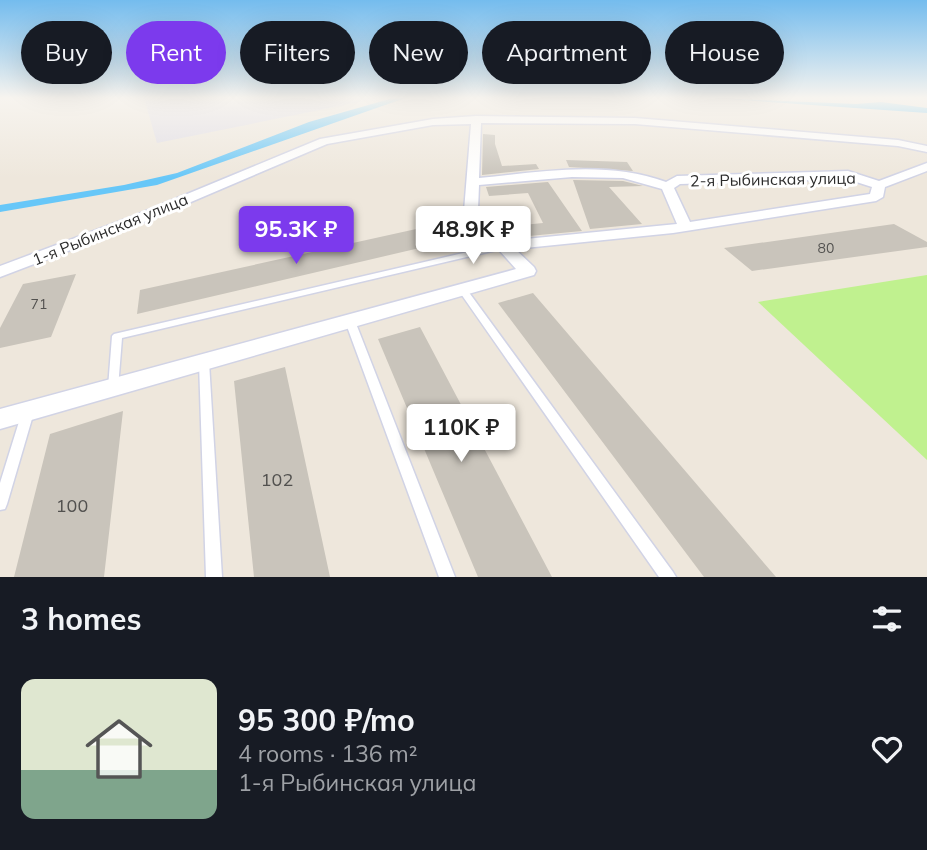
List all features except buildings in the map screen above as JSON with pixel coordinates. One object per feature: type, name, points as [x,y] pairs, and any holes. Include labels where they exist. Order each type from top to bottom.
[{"type":"street","name":"1-я Рыбинская улица","points":[[0,272],[139,219],[324,141],[416,125]]},
{"type":"street","points":[[0,419],[528,271],[471,211],[477,125]]},
{"type":"street","name":"1-я Рыбинская улица","points":[[677,125],[925,148]]},
{"type":"street","points":[[502,246],[685,226],[876,197],[879,185],[927,167]]},
{"type":"street","name":"2-я Рыбинская улица","points":[[473,182],[594,174],[642,176],[667,187],[685,226]]},
{"type":"street","name":"2-я Рыбинская улица","points":[[667,187],[677,180],[848,175],[879,185]]},
{"type":"lane","points":[[113,388],[117,336],[502,246]]},
{"type":"lane","points":[[463,289],[667,577]]},
{"type":"lane","points":[[350,321],[447,577]]},
{"type":"lane","points":[[204,362],[214,577]]},
{"type":"lane","points":[[0,504],[28,411]]},
{"type":"shaded area","points":[[152,125],[246,125],[157,143]]},
{"type":"green space","points":[[927,275],[927,460],[758,302]]},
{"type":"water","points":[[301,125],[328,125],[157,185],[0,212],[0,205],[124,185],[177,173]]}]
